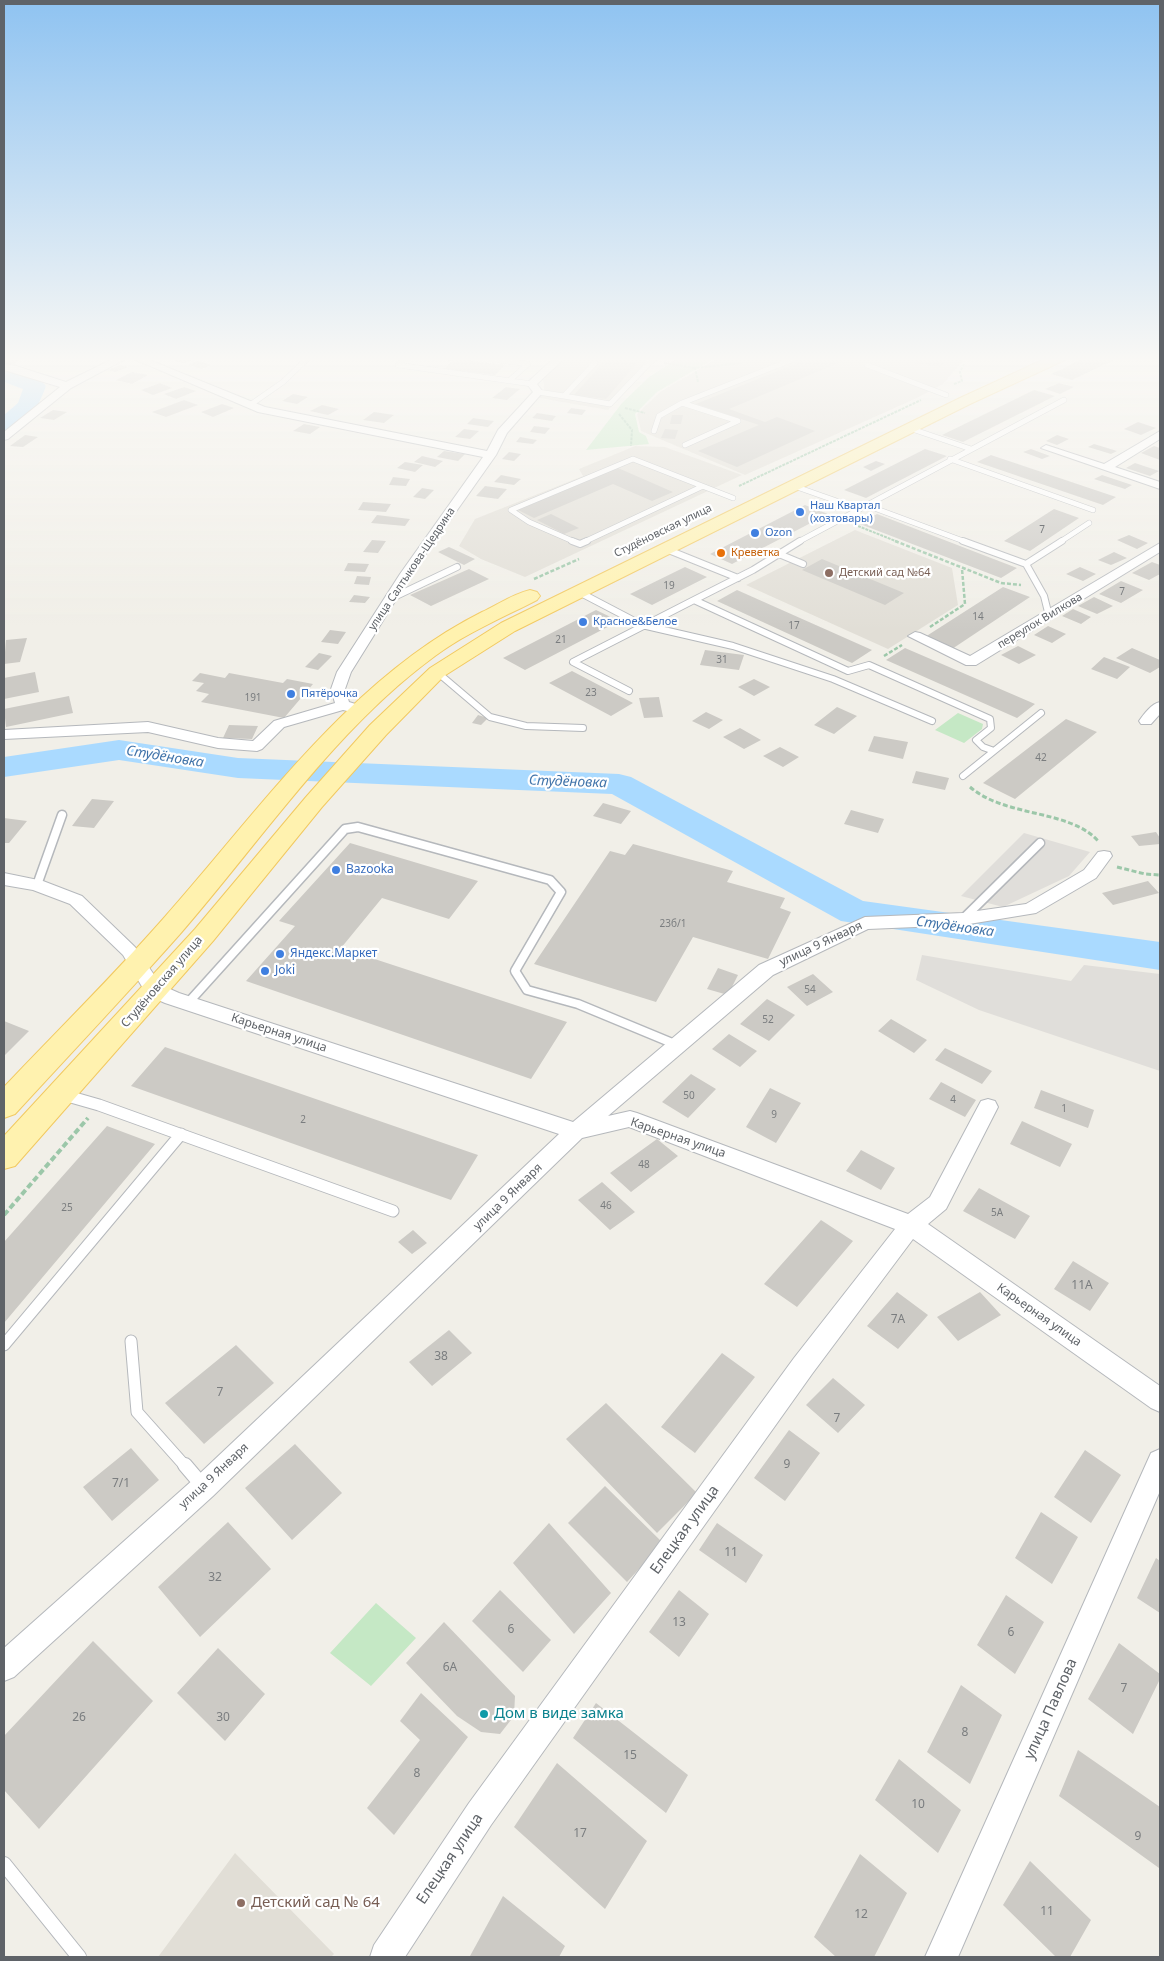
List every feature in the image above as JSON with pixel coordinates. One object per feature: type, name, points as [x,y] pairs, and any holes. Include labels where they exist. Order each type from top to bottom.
[{"type":"main road","name":"Студёновская улица","points":[[637,544],[727,496],[827,449]]},
{"type":"main road","name":"Студёновская улица","points":[[4,1158],[204,935],[314,802],[378,730],[437,672],[508,627],[868,449]]},
{"type":"main road","points":[[4,1106],[171,928],[351,713],[440,643],[537,585]]},
{"type":"main road","points":[[171,928],[171,944],[182,946],[204,935]]},
{"type":"main road","points":[[98,1005],[126,997],[135,999],[132,1016]]},
{"type":"street","points":[[457,449],[490,455]]},
{"type":"street","name":"улица Салтыкова-Щедрина","points":[[351,713],[338,689],[344,672],[390,599],[493,449]]},
{"type":"street","points":[[1048,449],[1160,486]]},
{"type":"street","points":[[1107,467],[1137,449]]},
{"type":"street","name":"переулок Вилкова","points":[[915,636],[972,662],[1160,547]]},
{"type":"street","points":[[1146,721],[1160,706]]},
{"type":"street","points":[[4,735],[148,727],[218,742],[257,746],[279,724],[351,713]]},
{"type":"street","name":"улица 9 Января","points":[[4,1667],[204,1487],[576,1131],[766,970],[865,923],[963,919],[1030,909],[1098,864]]},
{"type":"street","points":[[4,879],[37,885],[76,900],[129,950],[154,990]]},
{"type":"street","name":"Карьерная улица","points":[[154,990],[188,1003],[576,1131],[630,1119],[910,1224],[1160,1400]]},
{"type":"street","name":"Елецкая улица","points":[[386,1957],[480,1814],[803,1366],[910,1224],[938,1204],[988,1107]]},
{"type":"street","name":"улица Павлова","points":[[941,1957],[1160,1462]]},
{"type":"lane","points":[[629,691],[573,662],[642,625],[738,578],[817,530],[971,449]]},
{"type":"lane","points":[[702,487],[580,544],[529,522],[511,510],[633,459],[727,496]]},
{"type":"lane","points":[[950,459],[1093,510]]},
{"type":"lane","points":[[794,486],[848,505],[866,505],[1026,564],[1043,593],[1049,616]]},
{"type":"lane","points":[[1026,564],[1089,523]]},
{"type":"lane","points":[[666,549],[738,578]]},
{"type":"lane","points":[[779,554],[803,564]]},
{"type":"lane","points":[[390,599],[457,567]]},
{"type":"lane","points":[[579,592],[642,625],[733,646],[833,679],[932,721]]},
{"type":"lane","points":[[694,600],[848,671]]},
{"type":"lane","points":[[833,679],[848,671],[870,664],[990,719],[990,728],[976,740],[994,751]]},
{"type":"lane","points":[[437,672],[449,680],[490,717],[526,726],[583,728]]},
{"type":"lane","points":[[963,776],[1041,713]]},
{"type":"lane","points":[[37,885],[62,815]]},
{"type":"lane","points":[[188,1003],[345,828],[358,827],[550,880],[561,892],[515,971],[527,990],[578,1004],[677,1045]]},
{"type":"lane","points":[[963,919],[1040,843]]},
{"type":"lane","points":[[61,1094],[180,1134],[394,1211]]},
{"type":"lane","points":[[4,1346],[180,1134]]},
{"type":"lane","points":[[131,1341],[137,1412],[204,1487]]},
{"type":"lane","points":[[4,1864],[79,1957]]},
{"type":"path","points":[[633,449],[633,459]]},
{"type":"path","points":[[727,496],[827,449]]},
{"type":"path","points":[[855,525],[1001,583],[1020,585],[1043,593]]},
{"type":"path","points":[[537,585],[586,555]]},
{"type":"path","points":[[963,776],[975,794],[1045,818],[1078,826],[1098,838],[1098,864],[1145,874],[1160,875]]},
{"type":"shaded area","points":[[629,449],[669,449],[742,475],[525,577],[481,559],[459,546],[475,519],[583,476],[579,469]]},
{"type":"shaded area","points":[[682,449],[804,449],[745,475]]},
{"type":"shaded area","points":[[855,530],[952,568],[958,605],[888,649],[746,585]]},
{"type":"shaded area","points":[[1024,833],[1090,852],[1069,876],[1003,907],[961,896]]},
{"type":"shaded area","points":[[922,955],[1071,981],[1084,965],[1160,974],[1160,1071],[979,1010],[916,980]]},
{"type":"shaded area","name":"Детский сад № 64","points":[[235,1853],[334,1954],[331,1957],[158,1957]]},
{"type":"green space","points":[[958,713],[983,724],[982,729],[964,743],[935,730]]},
{"type":"green space","points":[[376,1603],[416,1638],[371,1686],[330,1653]]},
{"type":"building","points":[[704,449],[777,449],[737,467],[698,451]]},
{"type":"building","points":[[925,449],[947,456],[866,498],[844,490]]},
{"type":"building","points":[[1031,449],[1050,456],[1042,459],[1023,452]]},
{"type":"building","points":[[1093,449],[1109,449],[1117,451],[1111,454]]},
{"type":"building","points":[[1149,449],[1160,449],[1160,460],[1141,453]]},
{"type":"building","points":[[444,451],[465,454],[458,461],[437,457]]},
{"type":"building","points":[[509,452],[521,454],[514,461],[502,459]]},
{"type":"building","points":[[991,455],[1116,497],[1103,505],[977,462]]},
{"type":"building","points":[[422,456],[443,461],[435,467],[414,462]]},
{"type":"building","points":[[876,461],[885,464],[871,471],[863,467]]},
{"type":"building","points":[[405,462],[423,465],[415,472],[397,468]]},
{"type":"building","points":[[1135,463],[1159,471],[1150,476],[1126,468]]},
{"type":"building","points":[[618,468],[673,492],[652,501],[613,484],[534,518],[518,510]]},
{"type":"building","points":[[501,475],[521,479],[514,485],[494,482]]},
{"type":"building","points":[[1102,475],[1132,485],[1125,489],[1094,479]]},
{"type":"building","points":[[393,477],[410,479],[406,486],[389,485]]},
{"type":"building","points":[[485,486],[507,489],[498,499],[476,496]]},
{"type":"building","points":[[422,488],[434,490],[425,499],[413,497]]},
{"type":"building","points":[[363,502],[391,504],[386,512],[358,510]]},
{"type":"building","points":[[805,505],[828,514],[732,564],[710,554]]},
{"type":"building","points":[[1054,509],[1079,518],[1030,551],[1004,541]]},
{"type":"building","points":[[551,514],[579,528],[564,534],[537,520]]},
{"type":"building","points":[[877,514],[1017,568],[1001,578],[860,524]]},
{"type":"building","points":[[377,515],[410,519],[405,526],[371,523]]},
{"type":"building","points":[[1129,535],[1148,543],[1137,549],[1117,540]]},
{"type":"building","points":[[372,540],[386,541],[378,553],[363,552]]},
{"type":"building","points":[[449,547],[475,559],[464,565],[438,552]]},
{"type":"building","points":[[1114,552],[1127,558],[1111,565],[1098,560]]},
{"type":"building","points":[[822,559],[904,593],[885,605],[802,570]]},
{"type":"building","points":[[1152,562],[1160,565],[1160,574],[1149,580],[1132,573]]},
{"type":"building","points":[[348,563],[369,564],[365,572],[344,571]]},
{"type":"building","points":[[685,567],[707,577],[652,605],[630,594]]},
{"type":"building","points":[[1080,567],[1096,574],[1083,581],[1066,574]]},
{"type":"building","points":[[469,569],[489,579],[431,606],[410,595]]},
{"type":"building","points":[[357,576],[371,577],[369,585],[354,584]]},
{"type":"building","points":[[1121,581],[1143,590],[1121,603],[1099,594]]},
{"type":"building","points":[[1003,587],[1030,597],[952,649],[925,637]]},
{"type":"building","points":[[737,590],[872,650],[852,663],[717,601]]},
{"type":"building","points":[[354,595],[370,597],[365,603],[349,602]]},
{"type":"building","points":[[1094,597],[1113,606],[1097,614],[1078,606]]},
{"type":"building","points":[[1073,609],[1091,617],[1081,624],[1062,616]]},
{"type":"building","points":[[596,610],[619,621],[525,670],[503,658]]},
{"type":"building","points":[[1048,626],[1066,634],[1052,643],[1034,635]]},
{"type":"building","points":[[330,630],[346,632],[338,644],[321,642]]},
{"type":"building","points":[[27,638],[20,662],[4,664],[6,640]]},
{"type":"building","points":[[1018,646],[1036,655],[1019,664],[1001,655]]},
{"type":"building","points":[[905,648],[1035,704],[1017,718],[886,660]]},
{"type":"building","points":[[1132,648],[1160,660],[1160,667],[1150,673],[1116,658]]},
{"type":"building","points":[[705,650],[744,655],[739,670],[700,665]]},
{"type":"building","points":[[319,653],[332,656],[318,670],[305,667]]},
{"type":"building","points":[[1104,657],[1130,667],[1117,679],[1091,669]]},
{"type":"building","points":[[572,671],[633,703],[611,716],[549,683]]},
{"type":"building","points":[[35,672],[39,692],[4,699],[4,678]]},
{"type":"building","points":[[200,673],[225,678],[229,673],[283,683],[287,679],[313,684],[284,718],[201,702],[209,694],[196,691],[204,683],[192,681]]},
{"type":"building","points":[[754,679],[770,687],[754,696],[738,687]]},
{"type":"building","points":[[69,696],[73,713],[6,727],[4,709]]},
{"type":"building","points":[[659,697],[663,717],[644,718],[639,698]]},
{"type":"building","points":[[837,707],[857,716],[834,734],[814,725]]},
{"type":"building","points":[[706,712],[723,720],[709,729],[692,721]]},
{"type":"building","points":[[478,715],[488,718],[481,725],[472,723]]},
{"type":"building","points":[[1066,719],[1097,732],[1015,799],[983,783]]},
{"type":"building","points":[[229,725],[258,726],[252,739],[223,738]]},
{"type":"building","points":[[740,728],[761,740],[744,749],[723,737]]},
{"type":"building","points":[[874,736],[908,742],[903,759],[868,751]]},
{"type":"building","points":[[780,747],[799,757],[783,767],[763,756]]},
{"type":"building","points":[[916,771],[949,778],[945,790],[912,783]]},
{"type":"building","points":[[92,799],[114,801],[94,828],[72,826]]},
{"type":"building","points":[[603,803],[631,811],[621,824],[593,816]]},
{"type":"building","points":[[851,810],[884,819],[878,833],[844,824]]},
{"type":"building","points":[[4,818],[27,821],[9,843],[4,843]]},
{"type":"building","points":[[1156,832],[1160,838],[1160,844],[1139,846],[1131,836]]},
{"type":"building","points":[[350,843],[478,881],[449,919],[382,898],[341,948],[567,1022],[531,1079],[246,981],[295,926],[279,921]]},
{"type":"building","points":[[633,844],[733,871],[727,882],[785,898],[780,908],[791,912],[768,959],[693,937],[656,1002],[534,964],[610,851],[625,855]]},
{"type":"building","points":[[1148,881],[1159,893],[1113,905],[1102,893]]},
{"type":"building","points":[[718,968],[738,975],[728,995],[707,989]]},
{"type":"building","points":[[813,974],[833,992],[807,1006],[787,987]]},
{"type":"building","points":[[767,999],[795,1015],[769,1041],[740,1024]]},
{"type":"building","points":[[891,1019],[927,1040],[914,1053],[878,1031]]},
{"type":"building","points":[[4,1021],[29,1031],[4,1056]]},
{"type":"building","points":[[729,1034],[757,1051],[740,1067],[712,1049]]},
{"type":"building","points":[[165,1047],[478,1155],[451,1200],[131,1086]]},
{"type":"building","points":[[945,1048],[992,1071],[982,1084],[935,1060]]},
{"type":"building","points":[[691,1074],[716,1089],[688,1118],[662,1102]]},
{"type":"building","points":[[941,1082],[976,1100],[965,1117],[929,1099]]},
{"type":"building","points":[[770,1088],[801,1103],[776,1143],[746,1127]]},
{"type":"building","points":[[1041,1090],[1094,1110],[1088,1128],[1034,1108]]},
{"type":"building","points":[[1022,1121],[1072,1144],[1060,1167],[1010,1144]]},
{"type":"building","points":[[107,1126],[155,1144],[4,1323],[4,1242]]},
{"type":"building","points":[[657,1139],[678,1156],[631,1192],[610,1173]]},
{"type":"building","points":[[861,1150],[895,1168],[881,1190],[846,1171]]},
{"type":"building","points":[[602,1182],[635,1212],[610,1230],[578,1200]]},
{"type":"building","points":[[979,1188],[1030,1216],[1015,1239],[963,1211]]},
{"type":"building","points":[[821,1220],[853,1241],[797,1307],[764,1284]]},
{"type":"building","points":[[413,1230],[427,1243],[412,1254],[398,1242]]},
{"type":"building","points":[[1073,1261],[1109,1283],[1090,1311],[1054,1289]]},
{"type":"building","points":[[897,1292],[928,1315],[898,1349],[867,1326]]},
{"type":"building","points":[[980,1292],[1001,1315],[958,1341],[937,1317]]},
{"type":"building","points":[[449,1330],[472,1353],[432,1386],[409,1362]]},
{"type":"building","points":[[236,1345],[274,1383],[204,1444],[165,1403]]},
{"type":"building","points":[[722,1353],[755,1377],[695,1453],[661,1427]]},
{"type":"building","points":[[833,1378],[865,1405],[838,1433],[806,1405]]},
{"type":"building","points":[[606,1403],[697,1493],[657,1533],[566,1439]]},
{"type":"building","points":[[789,1430],[820,1453],[785,1501],[754,1478]]},
{"type":"building","points":[[295,1444],[342,1493],[292,1540],[245,1488]]},
{"type":"building","points":[[131,1448],[159,1480],[112,1521],[83,1487]]},
{"type":"building","points":[[1085,1450],[1121,1475],[1091,1523],[1054,1497]]},
{"type":"building","points":[[605,1486],[663,1543],[627,1582],[568,1523]]},
{"type":"building","points":[[1041,1512],[1078,1537],[1052,1584],[1015,1558]]},
{"type":"building","points":[[228,1522],[271,1569],[200,1637],[158,1587]]},
{"type":"building","points":[[549,1523],[611,1593],[574,1634],[513,1563]]},
{"type":"building","points":[[717,1523],[763,1555],[746,1583],[699,1550]]},
{"type":"building","points":[[1156,1558],[1160,1561],[1160,1613],[1137,1598]]},
{"type":"building","points":[[500,1590],[551,1640],[523,1672],[472,1621]]},
{"type":"building","points":[[679,1590],[709,1614],[679,1657],[649,1632]]},
{"type":"building","points":[[1006,1595],[1044,1622],[1015,1674],[977,1645]]},
{"type":"building","points":[[444,1622],[515,1696],[514,1716],[500,1734],[481,1732],[457,1716],[406,1663]]},
{"type":"building","points":[[93,1641],[153,1701],[39,1829],[4,1790],[4,1736]]},
{"type":"building","points":[[1119,1643],[1160,1674],[1160,1679],[1133,1734],[1088,1699]]},
{"type":"building","points":[[218,1648],[265,1694],[225,1741],[177,1693]]},
{"type":"building","points":[[961,1685],[1002,1715],[970,1784],[927,1752]]},
{"type":"building","points":[[421,1693],[468,1737],[394,1835],[367,1808],[420,1740],[400,1721]]},
{"type":"building","points":[[596,1703],[688,1775],[666,1813],[573,1738]]},
{"type":"building","points":[[1078,1750],[1160,1807],[1159,1868],[1059,1796]]},
{"type":"building","points":[[899,1759],[961,1810],[938,1853],[875,1800]]},
{"type":"building","points":[[557,1763],[647,1841],[605,1909],[514,1827]]},
{"type":"building","points":[[860,1854],[907,1893],[874,1957],[836,1957],[814,1937]]},
{"type":"building","points":[[1030,1861],[1091,1920],[1070,1957],[1056,1957],[1003,1905]]},
{"type":"building","points":[[503,1896],[565,1946],[559,1957],[470,1956]]},
{"type":"waterway","name":"Студёновка","points":[[4,767],[119,750],[238,768],[619,784],[854,912],[1160,956]]},
{"type":"place","name":"Наш Квартал (хозтовары)","points":[[800,512]]},
{"type":"place","name":"Ozon","points":[[755,533]]},
{"type":"place","name":"Креветка","points":[[721,553]]},
{"type":"place","name":"Детский сад №64","points":[[829,573]]},
{"type":"place","name":"Красное&Белое","points":[[583,622]]},
{"type":"place","name":"Пятёрочка","points":[[291,694]]},
{"type":"place","name":"Bazooka","points":[[336,870]]},
{"type":"place","name":"Яндекс.Маркет","points":[[280,954]]},
{"type":"place","name":"Joki","points":[[265,971]]},
{"type":"place","name":"Дом в виде замка","points":[[484,1714]]},
{"type":"place","name":"Детский сад № 64","points":[[241,1903]]}]
